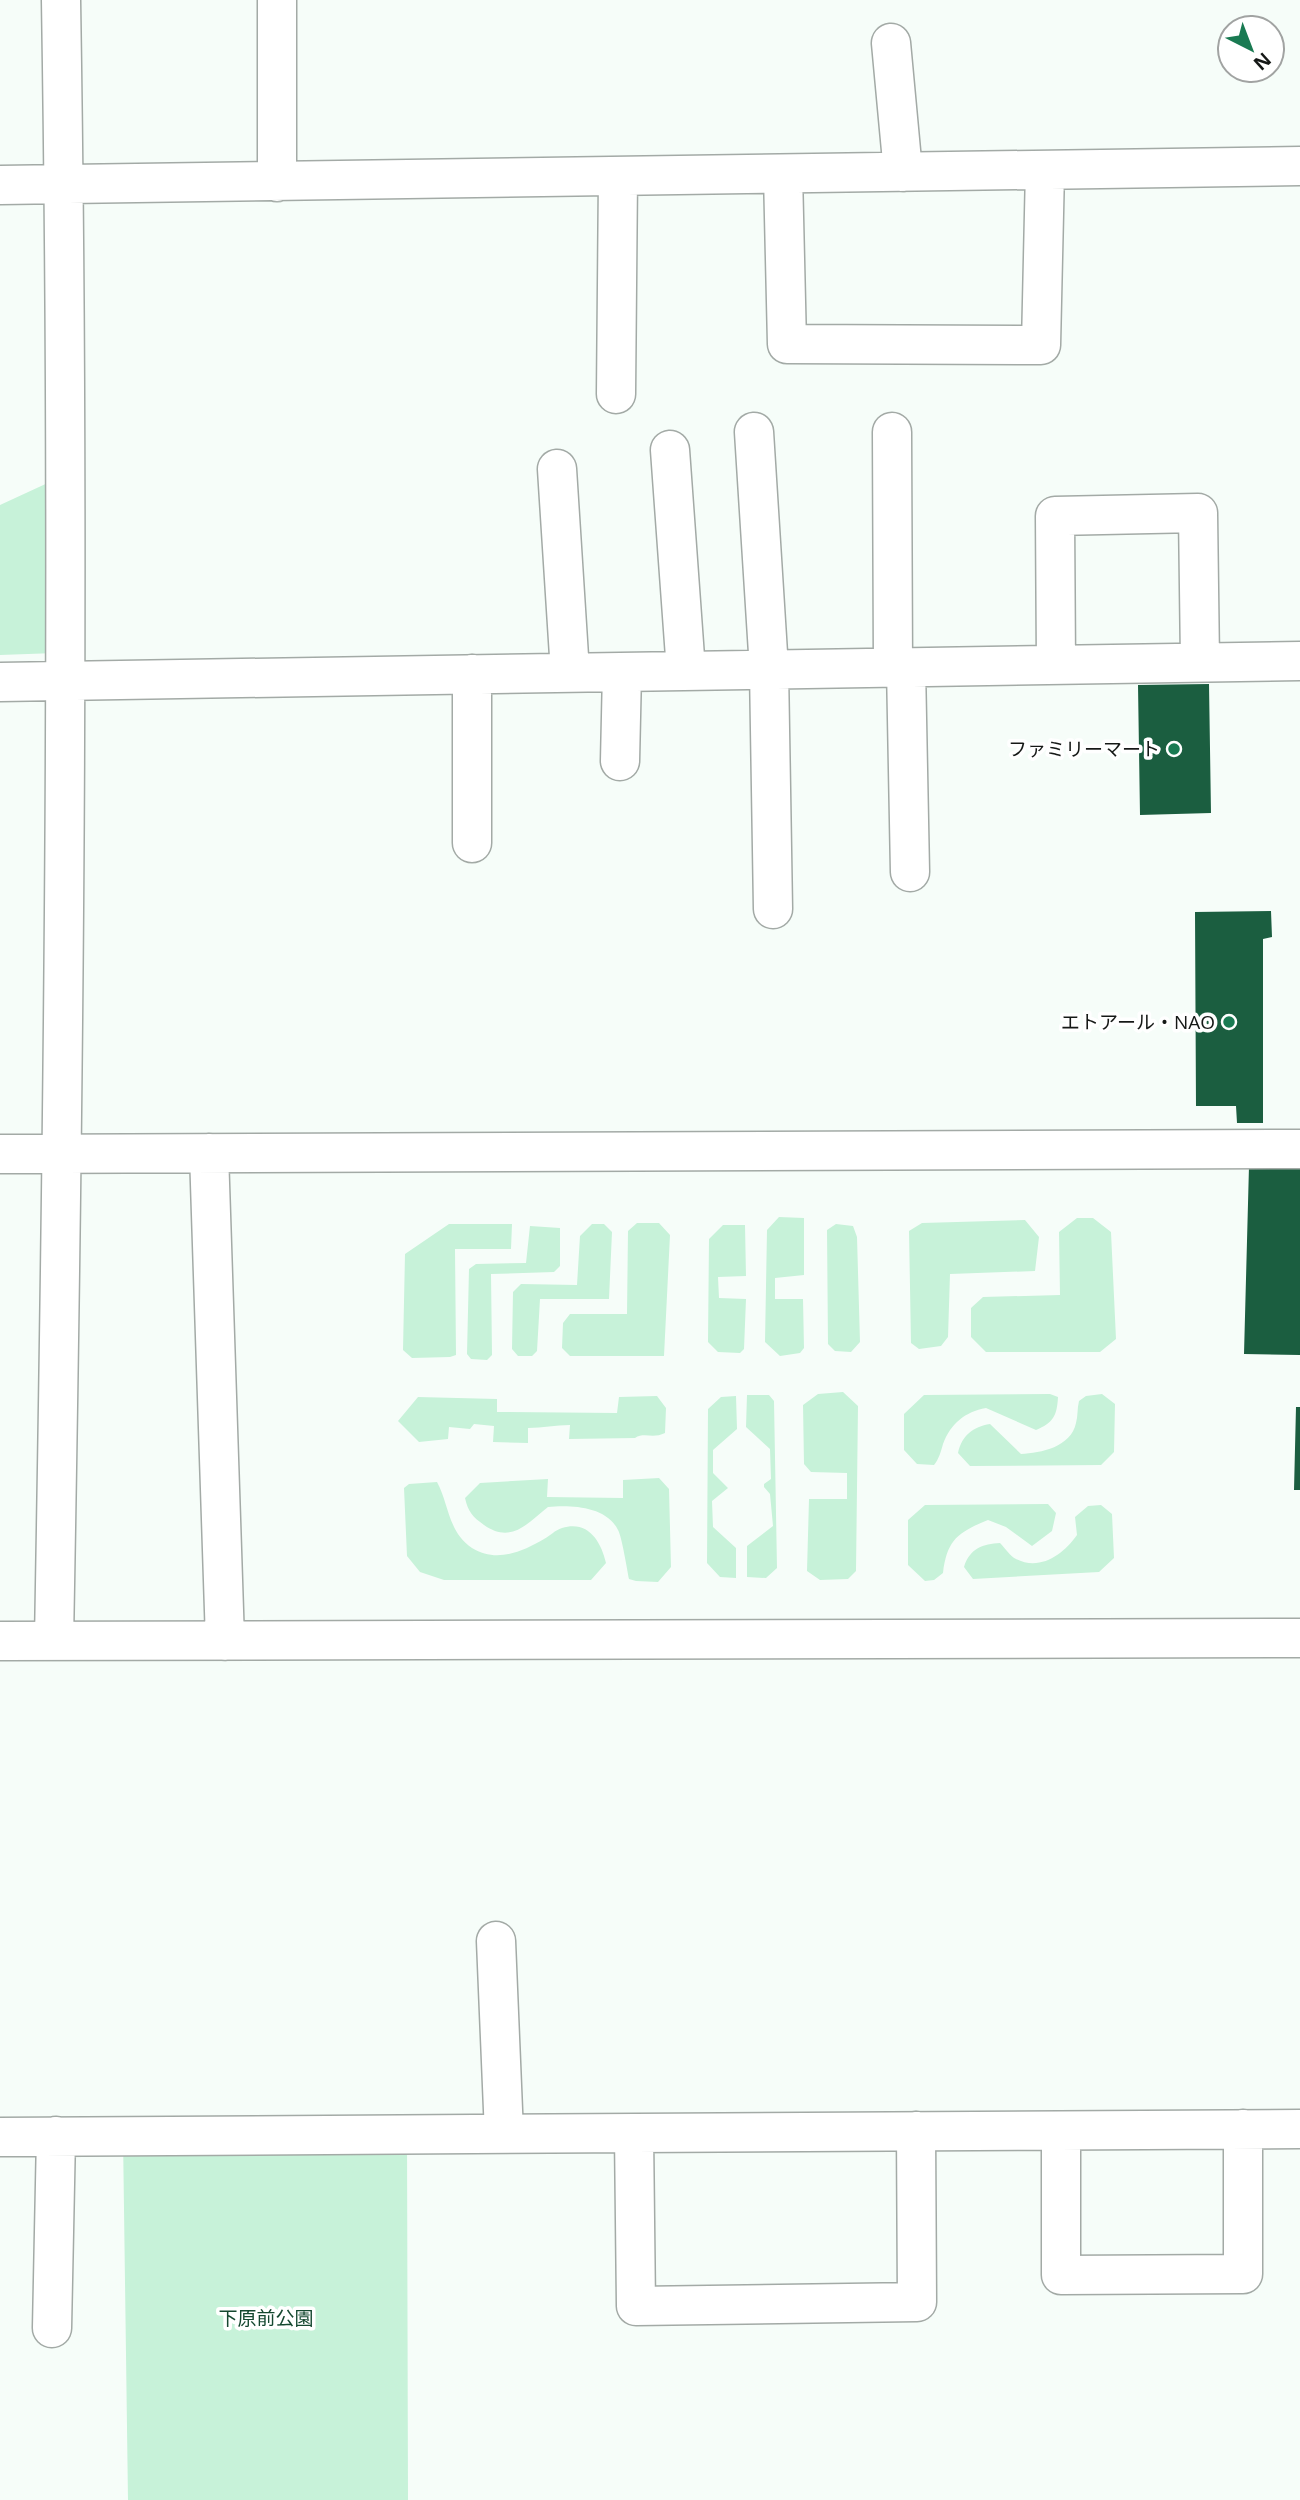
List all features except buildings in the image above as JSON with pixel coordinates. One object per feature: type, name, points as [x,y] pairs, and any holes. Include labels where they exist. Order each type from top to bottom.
[{"type":"street","points":[[54,1641],[63,1154],[65,681],[61,0]]},
{"type":"street","points":[[277,0],[277,182]]},
{"type":"street","points":[[891,43],[903,172]]},
{"type":"street","points":[[0,185],[1300,166]]},
{"type":"street","points":[[783,174],[787,344],[1041,345],[1045,170]]},
{"type":"street","points":[[616,394],[618,176]]},
{"type":"street","points":[[754,432],[769,669],[773,909]]},
{"type":"street","points":[[892,432],[910,872]]},
{"type":"street","points":[[670,450],[686,671]]},
{"type":"street","points":[[557,469],[570,672]]},
{"type":"street","points":[[1056,665],[1055,516],[1068,515],[1198,513],[1200,662]]},
{"type":"street","points":[[0,682],[1300,661]]},
{"type":"street","points":[[620,761],[622,672]]},
{"type":"street","points":[[472,674],[472,843]]},
{"type":"street","points":[[0,1154],[1300,1149]]},
{"type":"street","points":[[209,1153],[225,1641]]},
{"type":"street","points":[[0,1641],[1300,1638]]},
{"type":"street","points":[[496,1941],[504,2134]]},
{"type":"street","points":[[1061,2131],[1061,2275],[1243,2274],[1243,2129]]},
{"type":"street","points":[[0,2137],[1300,2129]]},
{"type":"street","points":[[634,2134],[636,2306],[917,2302],[916,2131]]},
{"type":"street","points":[[52,2328],[56,2136]]},
{"type":"green space","points":[[52,481],[56,653],[0,655],[0,505]]},
{"type":"green space","points":[[779,1217],[804,1218],[804,1275],[775,1278],[775,1299],[803,1299],[804,1348],[800,1353],[780,1356],[765,1342],[767,1230]]},
{"type":"green space","points":[[1077,1218],[1093,1218],[1111,1232],[1116,1339],[1100,1352],[986,1352],[971,1337],[971,1308],[983,1297],[1060,1295],[1059,1232]]},
{"type":"green space","points":[[1025,1220],[1039,1237],[1035,1271],[950,1274],[948,1337],[941,1346],[919,1349],[911,1343],[909,1231],[922,1223]]},
{"type":"green space","points":[[637,1223],[659,1223],[670,1235],[664,1356],[570,1356],[562,1348],[563,1323],[570,1314],[627,1314],[628,1231]]},
{"type":"green space","points":[[449,1224],[512,1224],[511,1249],[455,1249],[456,1355],[412,1358],[403,1350],[405,1254]]},
{"type":"green space","points":[[592,1224],[604,1224],[612,1232],[609,1299],[540,1299],[537,1351],[532,1356],[518,1356],[512,1349],[513,1292],[521,1284],[577,1285],[580,1236]]},
{"type":"green space","points":[[836,1224],[853,1226],[857,1237],[860,1342],[851,1352],[835,1351],[828,1344],[827,1230]]},
{"type":"green space","points":[[723,1225],[745,1225],[746,1276],[718,1277],[719,1298],[746,1299],[744,1349],[740,1353],[718,1352],[708,1342],[709,1239]]},
{"type":"green space","points":[[530,1226],[560,1228],[560,1266],[554,1272],[491,1274],[492,1355],[487,1360],[471,1359],[467,1354],[469,1269],[476,1264],[526,1263]]},
{"type":"green space","points":[[843,1392],[858,1406],[856,1571],[848,1579],[820,1580],[807,1571],[809,1499],[847,1499],[847,1473],[811,1472],[804,1464],[803,1405],[818,1394]]},
{"type":"green space","points":[[1050,1394],[1058,1397],[1057,1409],[1046,1425],[1036,1430],[986,1408],[972,1412],[955,1424],[934,1465],[917,1464],[904,1450],[904,1414],[924,1395]]},
{"type":"green space","points":[[1102,1394],[1115,1404],[1114,1452],[1101,1465],[970,1466],[958,1453],[962,1441],[969,1433],[990,1424],[1021,1454],[1054,1447],[1068,1438],[1073,1431],[1079,1401],[1086,1396]]},
{"type":"green space","points":[[747,1395],[769,1395],[774,1401],[777,1568],[766,1578],[747,1577],[747,1546],[773,1526],[770,1494],[764,1487],[771,1479],[770,1449],[746,1427]]},
{"type":"green space","points":[[657,1396],[666,1408],[665,1433],[635,1438],[569,1439],[570,1425],[565,1425],[528,1428],[528,1443],[493,1442],[494,1426],[474,1424],[470,1429],[449,1427],[448,1439],[419,1442],[398,1421],[418,1397],[497,1399],[497,1412],[617,1413],[619,1397]]},
{"type":"green space","points":[[736,1396],[737,1429],[713,1450],[713,1473],[728,1488],[712,1501],[713,1527],[736,1548],[736,1578],[720,1577],[707,1563],[708,1409],[721,1397]]},
{"type":"green space","points":[[659,1478],[669,1489],[671,1567],[658,1582],[629,1579],[618,1530],[605,1516],[597,1512],[577,1507],[548,1507],[518,1530],[502,1533],[477,1519],[469,1511],[465,1498],[480,1483],[548,1479],[547,1497],[623,1498],[623,1480]]},
{"type":"green space","points":[[437,1482],[458,1534],[472,1548],[490,1555],[518,1552],[559,1529],[571,1526],[592,1534],[601,1547],[606,1563],[591,1580],[444,1580],[420,1572],[407,1556],[404,1488],[409,1484]]},
{"type":"green space","points":[[1048,1504],[1056,1513],[1052,1531],[1032,1546],[1006,1527],[988,1520],[956,1538],[948,1552],[943,1573],[934,1580],[925,1581],[908,1565],[908,1520],[925,1505]]},
{"type":"green space","points":[[1101,1505],[1112,1514],[1114,1558],[1099,1572],[973,1579],[964,1567],[974,1551],[983,1546],[1000,1543],[1014,1558],[1025,1562],[1050,1559],[1065,1549],[1077,1535],[1075,1517],[1088,1506]]},
{"type":"green space","name":"下原前公園","points":[[407,2134],[408,2500],[128,2500],[123,2136]]},
{"type":"place","name":"ファミリーマート","points":[[1174,749]]},
{"type":"place","name":"エトアール・NAO","points":[[1229,1022]]}]
